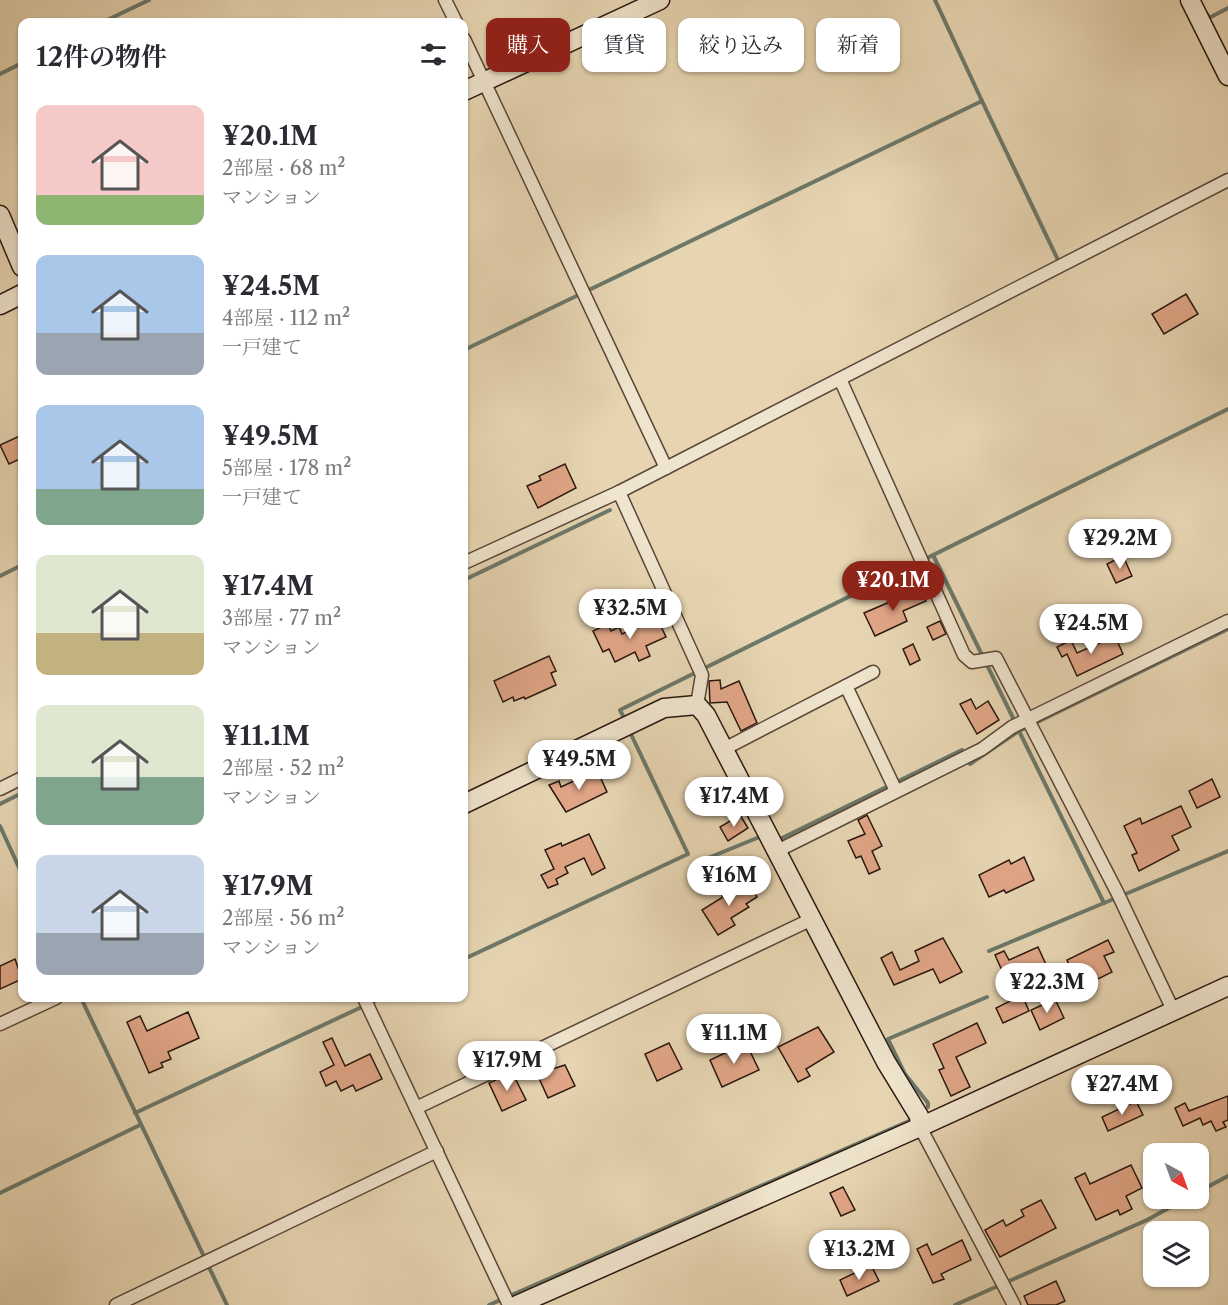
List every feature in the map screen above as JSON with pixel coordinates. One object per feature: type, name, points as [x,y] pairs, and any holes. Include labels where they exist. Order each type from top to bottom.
[{"type":"street","points":[[445,0],[454,18]]},
{"type":"street","points":[[468,89],[660,0]]},
{"type":"street","points":[[1190,0],[1228,76]]},
{"type":"street","points":[[468,47],[666,468]]},
{"type":"street","points":[[468,561],[620,492],[1228,180]]},
{"type":"street","points":[[0,215],[18,258]]},
{"type":"street","points":[[0,305],[18,296]]},
{"type":"street","points":[[840,379],[964,656],[972,662],[996,658],[1020,723],[1117,892],[1123,909],[1173,1010]]},
{"type":"street","points":[[620,492],[700,671],[697,705]]},
{"type":"street","points":[[772,842],[894,786],[966,757],[1020,723],[1228,622]]},
{"type":"street","points":[[724,748],[873,672]]},
{"type":"street","points":[[846,686],[894,786]]},
{"type":"street","points":[[468,802],[664,708],[684,704],[697,705],[706,714],[886,1062],[919,1116],[920,1127],[1014,1305]]},
{"type":"street","points":[[0,789],[18,780]]},
{"type":"street","points":[[416,1108],[812,919]]},
{"type":"street","points":[[366,1002],[509,1302],[920,1127],[1228,986]]},
{"type":"street","points":[[0,1024],[47,1002]]},
{"type":"street","points":[[116,1305],[437,1151]]},
{"type":"building","points":[[1186,294],[1198,314],[1164,334],[1152,314]]},
{"type":"building","points":[[18,437],[18,460],[9,464],[0,445]]},
{"type":"building","points":[[565,464],[576,488],[538,508],[527,486],[541,480],[539,476]]},
{"type":"building","points":[[1123,556],[1132,576],[1116,583],[1107,564]]},
{"type":"building","points":[[920,589],[926,601],[903,611],[907,621],[875,636],[864,613]]},
{"type":"building","points":[[657,618],[666,637],[646,646],[650,656],[639,661],[635,652],[615,662],[609,649],[603,652],[593,631],[608,624],[611,631],[619,627],[622,634]]},
{"type":"building","points":[[940,621],[946,634],[933,640],[927,627]]},
{"type":"building","points":[[1115,636],[1123,654],[1077,676],[1067,654],[1062,657],[1057,647],[1071,640],[1077,653]]},
{"type":"building","points":[[913,644],[920,660],[910,665],[903,649]]},
{"type":"building","points":[[549,656],[556,671],[551,673],[556,685],[525,699],[524,697],[514,701],[513,697],[503,702],[494,681]]},
{"type":"building","points":[[720,680],[721,689],[739,681],[757,723],[741,731],[727,702],[710,703],[709,681]]},
{"type":"building","points":[[971,699],[976,709],[988,701],[999,720],[977,734],[960,704]]},
{"type":"building","points":[[597,770],[607,792],[566,812],[549,785],[559,781],[561,787]]},
{"type":"building","points":[[1212,779],[1220,797],[1197,808],[1189,791]]},
{"type":"building","points":[[1181,806],[1191,827],[1172,836],[1179,850],[1139,871],[1132,855],[1137,853],[1124,826],[1140,818],[1142,824]]},
{"type":"building","points":[[740,815],[748,828],[728,841],[720,827]]},
{"type":"building","points":[[867,815],[882,846],[872,851],[880,869],[869,874],[861,856],[856,858],[848,841],[865,834],[858,820]]},
{"type":"building","points":[[589,834],[605,868],[592,875],[584,858],[565,867],[568,873],[556,879],[558,884],[548,888],[541,875],[554,869],[545,850],[561,843],[562,846]]},
{"type":"building","points":[[1024,857],[1034,880],[1006,893],[1004,890],[989,897],[979,875],[1009,860],[1011,864]]},
{"type":"building","points":[[748,881],[757,897],[746,904],[749,907],[731,918],[735,925],[718,935],[702,910],[723,897],[720,892],[733,884],[735,888]]},
{"type":"building","points":[[943,938],[962,972],[940,983],[933,969],[894,985],[881,958],[892,952],[900,970],[919,961],[915,951]]},
{"type":"building","points":[[1108,940],[1114,952],[1104,956],[1112,972],[1080,988],[1067,960]]},
{"type":"building","points":[[1038,947],[1048,969],[1022,981],[1016,969],[1004,975],[995,955],[1004,951],[1009,960]]},
{"type":"building","points":[[15,959],[18,968],[18,981],[0,989],[0,966]]},
{"type":"building","points":[[1022,995],[1029,1011],[1003,1023],[996,1008]]},
{"type":"building","points":[[1055,999],[1064,1018],[1040,1030],[1031,1010]]},
{"type":"building","points":[[188,1012],[199,1038],[168,1052],[171,1059],[161,1063],[163,1067],[149,1073],[127,1022],[140,1016],[147,1031]]},
{"type":"building","points":[[977,1023],[986,1043],[956,1057],[970,1087],[951,1096],[939,1070],[944,1068],[933,1044]]},
{"type":"building","points":[[818,1027],[834,1052],[806,1069],[810,1076],[798,1082],[778,1047]]},
{"type":"building","points":[[332,1038],[345,1066],[370,1054],[382,1079],[356,1091],[353,1085],[341,1091],[336,1081],[326,1086],[320,1072],[334,1065],[323,1042]]},
{"type":"building","points":[[669,1043],[682,1069],[657,1081],[645,1054]]},
{"type":"building","points":[[746,1043],[759,1070],[722,1087],[710,1060]]},
{"type":"building","points":[[565,1065],[575,1086],[548,1098],[537,1074]]},
{"type":"building","points":[[512,1072],[526,1100],[502,1111],[489,1083]]},
{"type":"building","points":[[1228,1096],[1228,1120],[1223,1122],[1226,1127],[1216,1131],[1211,1121],[1203,1125],[1200,1118],[1183,1126],[1175,1108],[1185,1103],[1189,1111]]},
{"type":"building","points":[[1136,1101],[1143,1115],[1108,1131],[1102,1117]]},
{"type":"building","points":[[1131,1165],[1142,1188],[1126,1196],[1132,1209],[1120,1215],[1118,1210],[1096,1220],[1075,1178],[1085,1173],[1090,1184]]},
{"type":"building","points":[[843,1187],[855,1210],[841,1216],[830,1193]]},
{"type":"building","points":[[1041,1200],[1056,1228],[1000,1257],[985,1230],[1003,1220],[1006,1226],[1024,1216],[1021,1210]]},
{"type":"building","points":[[962,1240],[971,1260],[941,1274],[944,1279],[933,1283],[917,1249],[927,1244],[932,1255]]},
{"type":"building","points":[[871,1265],[879,1281],[847,1296],[840,1280]]},
{"type":"building","points":[[1056,1281],[1065,1301],[1056,1305],[1028,1305],[1024,1296]]},
{"type":"waterway","points":[[111,18],[149,0]]},
{"type":"waterway","points":[[468,348],[982,101],[935,0]]},
{"type":"waterway","points":[[1207,14],[1209,18],[1228,8]]},
{"type":"waterway","points":[[0,74],[18,65]]},
{"type":"waterway","points":[[982,101],[1058,260]]},
{"type":"waterway","points":[[625,720],[620,710],[1228,409]]},
{"type":"waterway","points":[[468,578],[610,510]]},
{"type":"waterway","points":[[933,555],[983,657]]},
{"type":"waterway","points":[[0,576],[18,567]]},
{"type":"waterway","points":[[775,838],[782,838],[962,750],[970,764],[1019,731],[1228,629]]},
{"type":"waterway","points":[[986,663],[1016,724]]},
{"type":"waterway","points":[[468,957],[688,854],[629,730]]},
{"type":"waterway","points":[[1019,731],[1104,903],[1228,851]]},
{"type":"waterway","points":[[0,804],[18,795]]},
{"type":"waterway","points":[[0,826],[18,865]]},
{"type":"waterway","points":[[708,858],[762,836]]},
{"type":"waterway","points":[[989,951],[1104,903]]},
{"type":"waterway","points":[[928,1107],[928,1103],[905,1074],[888,1039],[987,997]]},
{"type":"waterway","points":[[83,1002],[227,1305]]},
{"type":"waterway","points":[[135,1113],[372,1002]]},
{"type":"waterway","points":[[489,1305],[909,1121]]},
{"type":"waterway","points":[[0,1193],[140,1125]]},
{"type":"waterway","points":[[1209,1186],[1228,1176]]},
{"type":"waterway","points":[[955,1305],[1167,1209]]}]
